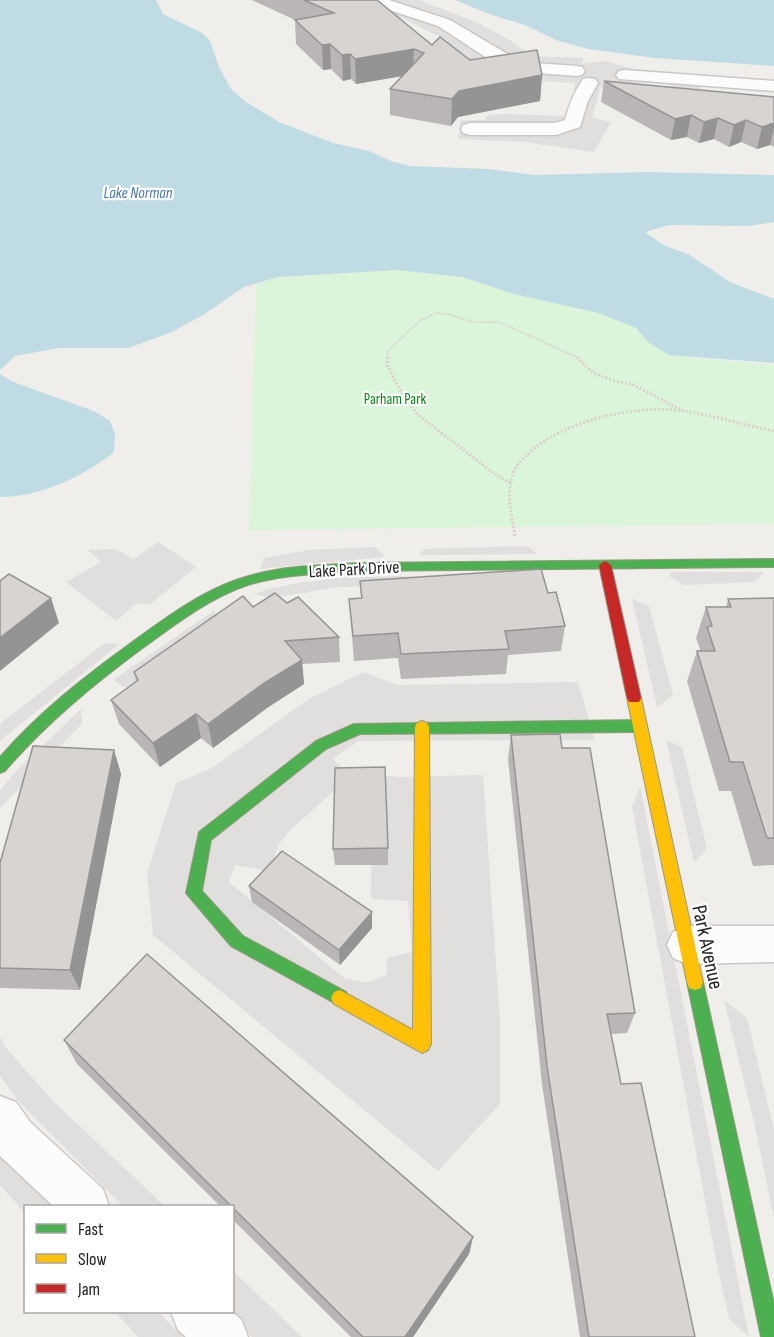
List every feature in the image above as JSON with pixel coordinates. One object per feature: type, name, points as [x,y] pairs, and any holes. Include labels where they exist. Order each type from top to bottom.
[{"type":"street","points":[[373,0],[444,23],[499,58],[518,67],[601,76],[774,86]]},
{"type":"street","points":[[470,129],[556,129],[573,123],[579,101],[601,76]]},
{"type":"street","name":"Lake Park Drive","points":[[0,767],[15,747],[75,692],[154,633],[207,598],[243,583],[303,572],[358,567],[774,563]]},
{"type":"street","name":"Park Avenue","points":[[605,565],[771,1337]]},
{"type":"street","points":[[422,727],[422,1044],[237,941],[194,893],[204,837],[321,745],[359,728],[422,727],[640,726]]},
{"type":"street","points":[[687,945],[774,944]]},
{"type":"street","points":[[0,1118],[14,1137],[85,1205]]},
{"type":"street","points":[[198,1313],[223,1337]]},
{"type":"path","points":[[512,484],[492,472],[417,414],[401,392],[387,365],[388,351],[418,322],[436,313],[448,314],[472,322],[499,322],[514,327],[578,357],[593,373],[614,381],[632,384],[683,411]]},
{"type":"path","points":[[513,528],[508,497],[515,467],[533,449],[559,432],[587,421],[629,412],[683,411],[774,431]]},
{"type":"green space","name":"Parham Park","points":[[398,270],[462,277],[514,294],[598,313],[636,328],[649,343],[669,355],[774,365],[774,524],[249,530],[256,284],[278,277]]},
{"type":"shaded area","points":[[339,0],[419,0],[476,22],[508,39],[532,56],[583,58],[582,64],[604,61],[638,70],[666,72],[700,87],[701,92],[679,89],[666,83],[653,81],[600,88],[592,118],[611,122],[594,152],[526,142],[458,139],[461,120],[486,120],[486,116],[497,114],[570,116],[575,83],[496,78],[441,46],[448,41],[400,17],[368,21]]},
{"type":"shaded area","points":[[158,542],[196,567],[149,605],[137,603],[116,621],[66,582],[101,562],[88,550],[115,549],[134,559]]},
{"type":"shaded area","points":[[528,546],[537,554],[419,555],[424,549]]},
{"type":"shaded area","points":[[375,547],[385,557],[260,569],[264,558],[309,550]]},
{"type":"shaded area","points":[[671,572],[764,572],[755,582],[684,585],[670,577]]},
{"type":"shaded area","points":[[401,576],[499,584],[339,587],[271,598],[254,594],[304,582],[337,578]]},
{"type":"shaded area","points":[[632,599],[649,606],[673,695],[657,707]]},
{"type":"shaded area","points":[[215,610],[213,625],[125,688],[113,680]]},
{"type":"shaded area","points":[[105,643],[119,644],[0,741],[2,722]]},
{"type":"shaded area","points":[[363,672],[397,685],[578,682],[595,740],[358,741],[333,759],[351,776],[291,829],[279,844],[269,871],[235,865],[229,882],[344,978],[367,983],[387,975],[387,958],[412,952],[408,901],[371,899],[372,774],[398,777],[483,775],[500,1022],[500,1104],[438,1171],[153,935],[147,873],[176,783],[212,768],[309,699]]},
{"type":"shaded area","points":[[81,709],[82,724],[0,808],[0,790],[15,772]]},
{"type":"shaded area","points":[[666,740],[682,747],[707,849],[694,862]]},
{"type":"shaded area","points":[[640,786],[749,1337],[729,1319],[717,1265],[632,807]]},
{"type":"shaded area","points":[[724,1000],[747,1018],[774,1130],[774,1218],[754,1122]]},
{"type":"shaded area","points":[[0,1037],[6,1048],[58,1106],[164,1205],[122,1205],[20,1103],[0,1076]]},
{"type":"shaded area","points":[[0,1149],[59,1205],[24,1205],[24,1212],[0,1185]]},
{"type":"shaded area","points":[[234,1272],[302,1337],[252,1337],[228,1313],[234,1313]]},
{"type":"shaded area","points":[[116,1313],[160,1313],[183,1337],[138,1337]]},
{"type":"water","name":"Lake Norman","points":[[0,0],[156,0],[163,14],[202,33],[210,41],[219,67],[231,89],[246,102],[279,122],[333,143],[369,151],[391,161],[410,166],[489,169],[534,175],[647,172],[774,175],[774,222],[749,226],[669,225],[645,232],[665,246],[688,254],[730,282],[774,299],[774,363],[669,355],[649,343],[636,328],[598,313],[514,294],[462,277],[398,270],[278,277],[244,287],[203,315],[172,332],[128,348],[59,348],[15,356],[0,370]]},
{"type":"water","points":[[455,0],[774,0],[774,66],[655,58],[588,49],[556,40],[525,25]]},
{"type":"water","points":[[0,374],[13,382],[94,411],[110,421],[115,434],[114,452],[88,470],[60,484],[31,493],[0,497]]},
{"type":"building","points":[[304,0],[377,0],[432,45],[440,37],[470,60],[537,50],[542,75],[459,91],[452,99],[390,89],[424,53],[414,49],[355,59],[350,54],[342,55],[330,44],[322,45],[295,20],[334,13]]},
{"type":"building","points":[[604,81],[774,97],[774,123],[762,127],[746,120],[734,125],[718,118],[704,122],[691,115],[675,119]]},
{"type":"building","points":[[541,569],[548,593],[556,592],[565,626],[505,631],[509,649],[401,654],[398,633],[353,636],[349,599],[362,598],[360,581]]},
{"type":"building","points":[[9,574],[51,598],[0,638],[0,581]]},
{"type":"building","points":[[275,593],[287,603],[298,597],[339,637],[285,641],[302,660],[264,683],[208,724],[196,714],[153,743],[111,700],[138,680],[134,672],[243,596],[253,607]]},
{"type":"building","points":[[774,598],[774,838],[767,838],[743,762],[730,762],[697,651],[715,651],[707,627],[712,626],[706,607],[731,607],[728,599]]},
{"type":"building","points":[[560,734],[562,748],[590,748],[635,1013],[607,1014],[621,1084],[641,1083],[695,1337],[589,1337],[547,1066],[511,735]]},
{"type":"building","points":[[33,746],[114,750],[70,970],[0,968],[0,863]]},
{"type":"building","points":[[385,767],[388,848],[333,849],[335,768]]},
{"type":"building","points":[[282,851],[372,912],[339,950],[249,886]]},
{"type":"building","points":[[147,954],[473,1237],[405,1337],[363,1337],[234,1209],[234,1205],[230,1205],[64,1040]]},
{"type":"traffic: fast","points":[[0,767],[30,734],[79,690],[171,621],[198,603],[226,589],[269,575],[358,567],[774,563]]},
{"type":"traffic: fast","points":[[340,998],[237,941],[194,893],[204,837],[321,745],[359,728],[640,726]]},
{"type":"traffic: fast","points":[[695,982],[771,1337]]},
{"type":"traffic: slow","points":[[634,698],[695,982]]},
{"type":"traffic: slow","points":[[340,998],[422,1044],[422,727]]},
{"type":"traffic: jam","points":[[605,565],[634,698]]}]
